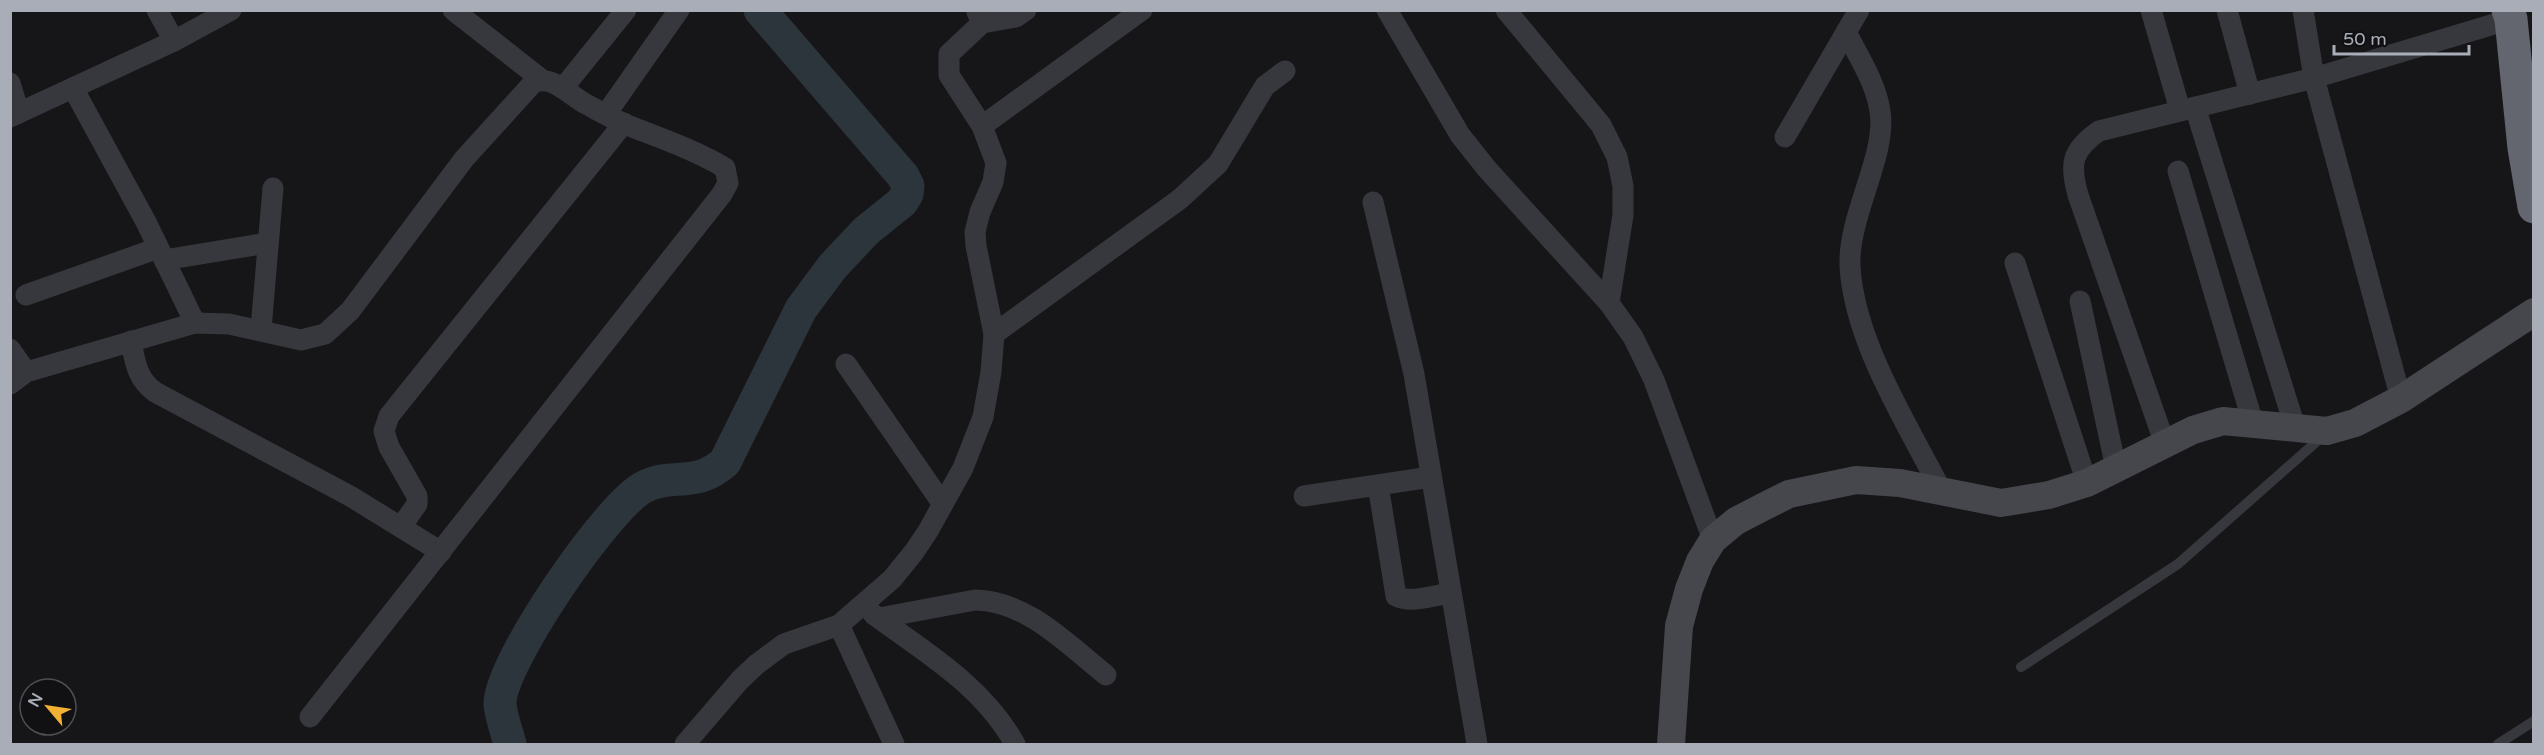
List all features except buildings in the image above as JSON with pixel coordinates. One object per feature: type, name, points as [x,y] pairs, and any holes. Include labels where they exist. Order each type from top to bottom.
[{"type":"highway","points":[[2520,13],[2524,148],[2534,207]]},
{"type":"street","points":[[157,10],[174,41]]},
{"type":"street","points":[[10,83],[15,115],[174,41],[231,10]]},
{"type":"street","points":[[310,717],[722,194],[728,183],[725,168],[709,158],[615,119],[580,101],[563,88],[541,79],[453,10]]},
{"type":"street","points":[[563,88],[626,10]]},
{"type":"street","points":[[401,527],[417,504],[417,496],[390,447],[384,431],[388,416],[615,119],[679,10]]},
{"type":"street","points":[[685,744],[740,680],[757,664],[784,644],[839,625],[892,579],[914,552],[963,468],[984,417],[991,372],[994,334],[975,232],[980,212],[993,182],[996,164],[982,126],[949,75],[949,54],[979,17],[1016,17],[1026,10]]},
{"type":"street","points":[[982,126],[1142,10]]},
{"type":"street","points":[[1387,10],[1460,135],[1487,169],[1609,303],[1634,337],[1654,380],[1713,540]]},
{"type":"street","points":[[1506,10],[1601,125],[1617,157],[1623,186],[1623,215],[1609,303]]},
{"type":"street","points":[[1785,137],[1859,10]]},
{"type":"street","points":[[2151,10],[2188,108],[2295,428]]},
{"type":"street","points":[[2227,10],[2250,94]]},
{"type":"street","points":[[2303,10],[2314,78],[2401,399]]},
{"type":"street","points":[[2165,444],[2078,195],[2073,161],[2081,144],[2099,132],[2314,78],[2520,13]]},
{"type":"street","points":[[1846,32],[1876,95],[1881,112],[1881,130],[1855,224],[1850,264],[1853,295],[1871,351],[1942,492]]},
{"type":"street","points":[[994,334],[1180,199],[1200,182],[1218,164],[1265,86],[1286,71]]},
{"type":"street","points":[[10,349],[18,378],[130,341],[195,323],[229,324],[261,329],[302,340],[325,334],[350,311],[479,141],[533,83],[541,79]]},
{"type":"street","points":[[73,88],[195,323]]},
{"type":"street","points":[[2178,171],[2253,423]]},
{"type":"street","points":[[261,329],[273,188]]},
{"type":"street","points":[[1373,202],[1413,374],[1478,744]]},
{"type":"street","points":[[26,295],[161,254],[267,243]]},
{"type":"street","points":[[2015,263],[2087,483]]},
{"type":"street","points":[[2080,301],[2116,468]]},
{"type":"street","points":[[1671,744],[1679,626],[1689,589],[1700,561],[1713,540],[1736,521],[1765,506],[1789,494],[1856,480],[1900,483],[2001,502],[2049,495],[2087,483],[2193,430],[2223,421],[2327,431],[2355,423],[2401,399],[2534,312]]},
{"type":"street","points":[[130,341],[139,375],[155,392],[350,496],[441,552]]},
{"type":"street","points":[[846,364],[942,503]]},
{"type":"street","points":[[1304,496],[1431,477]]},
{"type":"street","points":[[1378,485],[1396,596],[1412,599],[1451,593]]},
{"type":"street","points":[[879,618],[975,600],[991,600],[1024,612],[1106,675]]},
{"type":"street","points":[[862,605],[963,680],[990,708],[1006,741]]},
{"type":"street","points":[[839,625],[894,744]]},
{"type":"lane","points":[[2021,667],[2178,564],[2327,431]]},
{"type":"lane","points":[[2498,744],[2534,720]]},
{"type":"waterway","points":[[510,744],[500,704],[504,684],[536,623],[582,553],[627,500],[644,487],[704,475],[725,462],[801,309],[833,266],[866,231],[902,202],[907,194],[908,186],[903,176],[760,10]]}]
